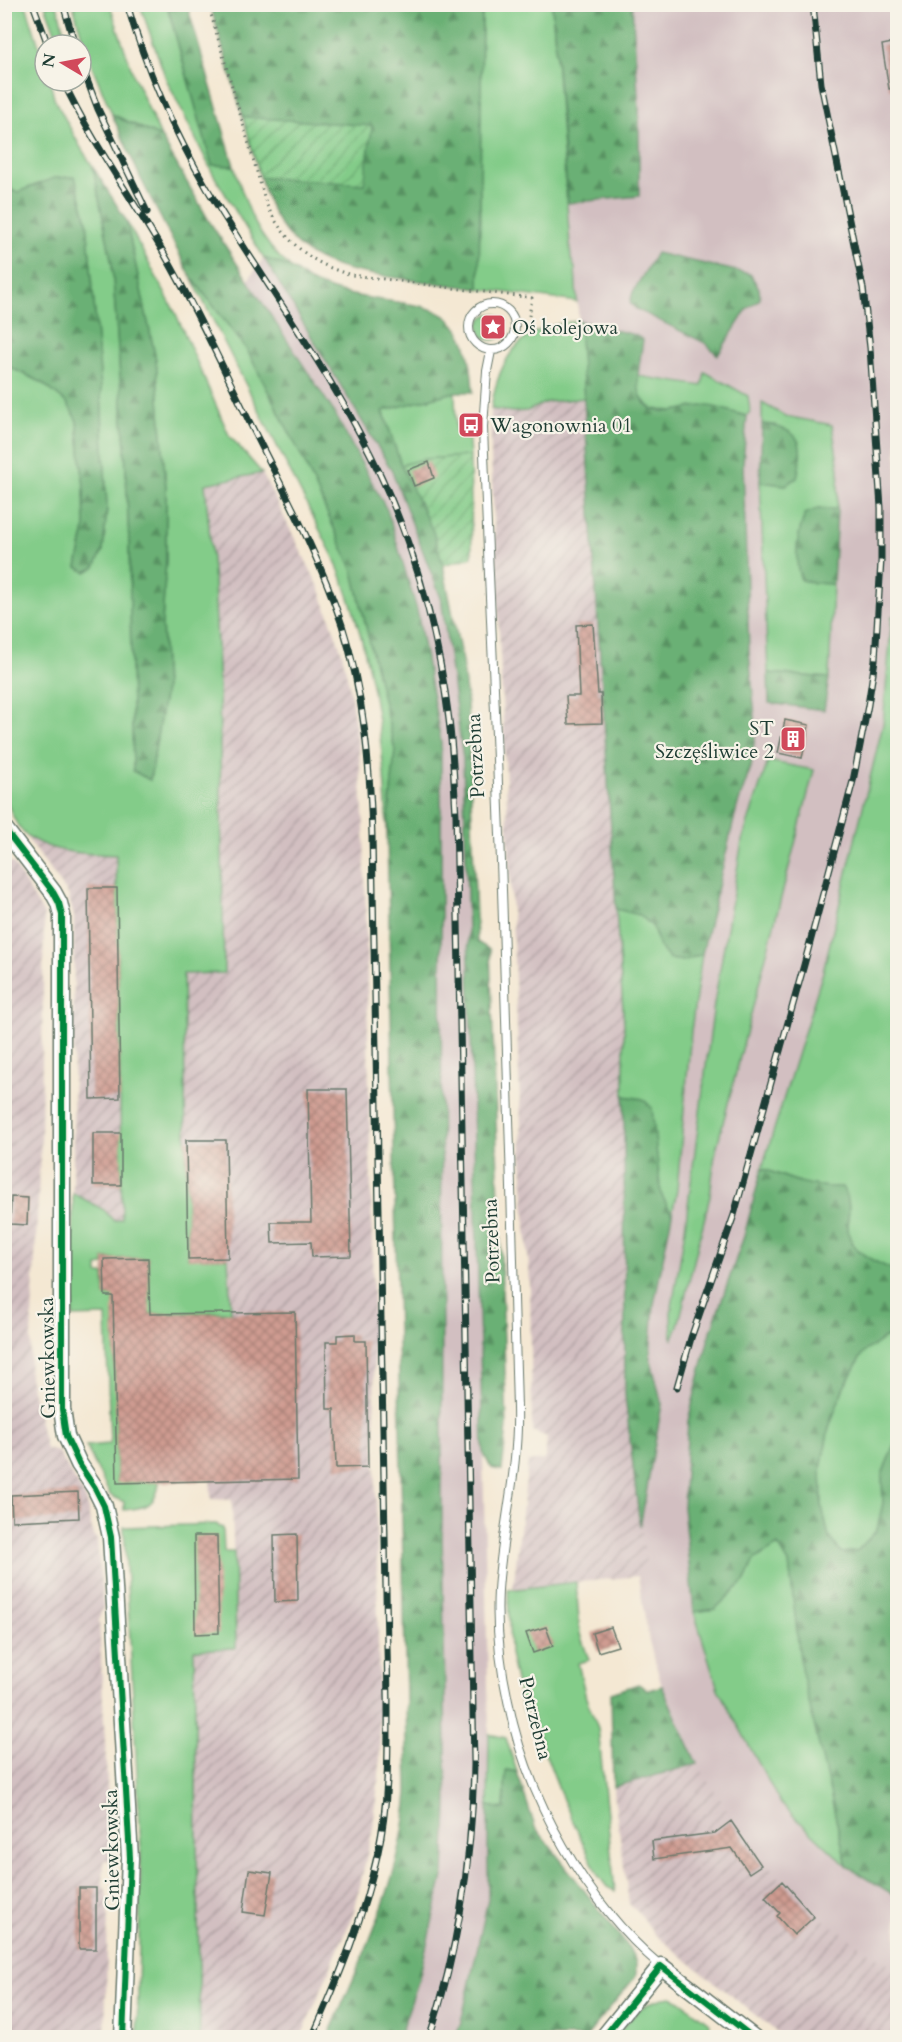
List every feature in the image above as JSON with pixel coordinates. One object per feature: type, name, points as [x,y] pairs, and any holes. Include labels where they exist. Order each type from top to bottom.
[{"type":"street","name":"Gniewkowska","points":[[4,828],[52,892],[59,903],[62,915],[62,1409],[66,1436],[79,1464],[104,1506],[111,1537],[130,1858],[123,2037]]},
{"type":"street","points":[[603,2037],[661,1966]]},
{"type":"street","name":"Potrzebna","points":[[661,1966],[754,2037]]},
{"type":"lane","points":[[496,304],[503,306],[514,317],[516,331],[514,338],[504,348],[491,351],[472,340],[469,325],[471,318],[481,307],[496,304]]},
{"type":"lane","name":"Potrzebna","points":[[491,351],[485,388],[483,427],[503,919],[518,1423],[498,1591],[501,1663],[516,1736],[542,1805],[574,1864],[594,1892],[632,1938],[661,1966]]},
{"type":"path","points":[[208,4],[266,203],[280,228],[292,243],[324,265],[352,275],[531,298],[529,316]]},
{"type":"shaded area","points":[[552,5],[897,5],[897,2037],[783,2037],[653,1933],[642,1916],[629,1904],[613,1787],[697,1764],[662,1686],[649,1640],[638,1576],[513,1589],[528,1462],[545,1460],[547,1437],[532,1431],[530,1282],[524,1200],[491,454],[491,409],[527,411],[547,402],[584,397],[575,268],[571,260]]},
{"type":"shaded area","points":[[552,5],[897,5],[897,1969],[820,1917],[766,1864],[697,1764],[662,1686],[649,1640],[638,1575],[647,1571],[625,1395],[624,1024],[579,315],[575,268],[571,260]]},
{"type":"shaded area","points":[[264,258],[391,469],[441,598],[463,759],[483,1452],[489,1734],[488,1900],[461,2023],[455,2037],[399,2037],[418,1982],[444,1872],[447,1807],[442,1529],[441,742],[387,510],[332,408],[248,280]]},
{"type":"shaded area","points":[[262,473],[319,587],[342,653],[359,752],[364,828],[380,1766],[373,1828],[354,1912],[301,2037],[200,2037],[194,1649],[236,1648],[232,1500],[211,1499],[207,1313],[231,1312],[228,1259],[188,1259],[183,974],[224,972],[219,689],[214,582],[205,484]]},
{"type":"shaded area","points":[[22,831],[43,844],[101,855],[116,854],[122,1219],[114,1221],[104,1210],[73,1193],[74,916],[68,894]]},
{"type":"shaded area","points":[[4,863],[13,863],[44,915],[41,1140],[29,1376],[46,1449],[58,1452],[85,1497],[93,1535],[97,1540],[103,1606],[99,1619],[111,1861],[104,1860],[103,1885],[106,1890],[108,1909],[105,2037],[5,2037]]},
{"type":"green space","points":[[5,5],[26,5],[35,33],[33,33],[33,93],[53,93],[93,167],[112,264],[125,447],[129,542],[133,771],[150,780],[165,689],[162,623],[166,560],[166,488],[156,360],[126,220],[176,314],[229,435],[262,473],[205,484],[214,582],[219,689],[224,973],[183,974],[188,1258],[228,1258],[231,1312],[149,1314],[148,1258],[104,1259],[104,1265],[98,1266],[98,1274],[104,1274],[105,1296],[134,1296],[134,1315],[114,1316],[117,1482],[159,1482],[153,1501],[144,1507],[124,1510],[124,1502],[110,1495],[86,1446],[110,1444],[106,1316],[73,1317],[73,1193],[104,1210],[114,1221],[122,1219],[116,855],[68,851],[44,845],[23,832],[12,815],[4,795],[5,365],[41,382],[68,404],[77,421],[84,487],[85,529],[77,567],[86,572],[95,567],[103,550],[107,508],[100,374],[87,221],[75,177],[54,178],[18,192],[12,191],[5,171]]},
{"type":"green space","points":[[45,5],[57,5],[65,33],[56,33]]},
{"type":"green space","points":[[73,5],[110,5],[133,74],[161,137],[112,114],[93,68],[93,33],[81,33]]},
{"type":"green space","points":[[140,5],[167,5],[212,165],[234,166],[254,222],[269,245],[291,268],[264,258],[213,174],[166,79]]},
{"type":"green space","points":[[167,5],[187,5],[234,166],[212,165]]},
{"type":"green space","points":[[210,5],[482,5],[479,289],[347,269],[326,263],[293,241],[280,224],[269,203],[260,177],[364,184],[372,126],[243,117]]},
{"type":"green space","points":[[482,5],[552,5],[571,259],[575,268],[577,302],[479,289]]},
{"type":"green space","points":[[552,5],[632,5],[639,109],[639,196],[568,203]]},
{"type":"green space","points":[[112,115],[161,137],[211,224],[332,409],[387,510],[417,610],[441,742],[442,1529],[447,1807],[444,1872],[418,1982],[399,2037],[328,2037],[367,1948],[389,1887],[398,1856],[408,1792],[387,834],[395,750],[353,571],[304,461],[247,350],[190,275],[141,179]]},
{"type":"green space","points":[[243,117],[372,126],[364,184],[260,177]]},
{"type":"green space","points":[[93,167],[126,220],[156,360],[166,488],[166,560],[162,623],[165,689],[150,780],[133,771],[125,447],[112,264]]},
{"type":"green space","points":[[5,171],[12,191],[18,192],[54,178],[75,177],[87,221],[100,374],[107,508],[103,550],[95,567],[86,572],[77,567],[85,529],[84,487],[77,421],[68,404],[41,382],[5,365]]},
{"type":"green space","points":[[656,253],[750,274],[759,288],[760,299],[747,309],[718,355],[705,343],[636,309],[630,303],[633,292]]},
{"type":"green space","points":[[264,258],[295,271],[309,281],[331,289],[417,305],[435,311],[450,320],[462,335],[469,359],[473,392],[455,392],[383,411],[401,465],[433,531],[443,565],[462,661],[467,700],[477,942],[490,950],[507,1427],[502,1470],[491,1468],[483,1452],[463,759],[441,598],[391,469]]},
{"type":"green space","points":[[190,275],[247,350],[304,461],[353,571],[395,750],[387,834],[383,763],[374,693],[358,625],[347,591],[334,558]]},
{"type":"green space","points":[[492,314],[502,317],[505,327],[502,337],[492,340],[482,337],[479,327],[482,317]]},
{"type":"green space","points":[[579,321],[584,398],[547,402],[527,411],[491,409],[500,373],[517,346],[529,336],[543,329]]},
{"type":"green space","points":[[579,321],[635,335],[643,340],[638,377],[642,399],[648,407],[659,411],[675,411],[707,406],[747,416],[743,463],[749,652],[756,728],[751,767],[737,807],[702,954],[683,961],[669,959],[659,946],[653,927],[640,915],[616,909]]},
{"type":"green space","points":[[705,372],[748,396],[750,411],[747,416],[706,406],[673,411],[653,409],[643,400],[637,389],[638,376],[702,386]]},
{"type":"green space","points":[[455,392],[456,430],[468,430],[470,456],[424,459],[401,465],[383,410]]},
{"type":"green space","points":[[762,403],[785,416],[832,425],[839,469],[837,509],[817,509],[815,583],[833,584],[829,678],[768,673],[760,482],[786,485],[776,425],[762,424]]},
{"type":"green space","points":[[762,424],[785,429],[797,439],[800,446],[797,478],[786,485],[760,482]]},
{"type":"green space","points":[[470,456],[472,557],[443,565],[433,531],[401,465],[424,459]]},
{"type":"green space","points":[[817,509],[837,509],[833,584],[801,580],[797,563],[798,538],[802,522],[805,514]]},
{"type":"green space","points":[[892,616],[897,616],[897,1275],[896,1271],[866,1256],[853,1245],[848,1229],[848,1204],[842,1187],[801,1182],[762,1168],[823,972],[883,724]]},
{"type":"green space","points":[[768,673],[829,678],[824,710],[769,703]]},
{"type":"green space","points":[[768,761],[814,770],[715,1154],[710,1196],[678,1326],[672,1340],[671,1313],[684,1236],[714,1004],[742,841]]},
{"type":"green space","points":[[616,909],[640,915],[653,927],[659,946],[683,961],[702,954],[691,1031],[677,1190],[672,1214],[661,1194],[643,1099],[624,1096],[624,1024]]},
{"type":"green space","points":[[624,1096],[643,1099],[652,1108],[661,1194],[672,1214],[654,1304],[650,1357],[662,1404],[640,1527],[625,1395]]},
{"type":"green space","points":[[762,1168],[801,1182],[842,1187],[848,1204],[848,1229],[853,1245],[866,1256],[896,1271],[897,1275],[897,1329],[863,1353],[843,1389],[829,1427],[821,1468],[822,1507],[829,1537],[842,1553],[857,1551],[877,1530],[883,1503],[882,1475],[897,1442],[897,1897],[847,1866],[801,1668],[789,1563],[778,1545],[754,1560],[745,1580],[715,1609],[694,1612],[683,1507],[688,1421],[709,1337],[744,1236]]},
{"type":"green space","points":[[897,1329],[897,1442],[882,1475],[883,1503],[877,1530],[857,1551],[842,1553],[829,1537],[822,1507],[821,1468],[829,1427],[843,1389],[863,1353]]},
{"type":"green space","points":[[216,1524],[223,1528],[224,1552],[234,1552],[236,1648],[194,1650],[200,2037],[137,2037],[141,1848],[124,1527]]},
{"type":"green space","points":[[778,1544],[789,1563],[802,1669],[847,1866],[781,1804],[718,1689],[694,1612],[715,1609],[745,1580],[754,1560]]},
{"type":"green space","points":[[576,1582],[580,1634],[589,1660],[578,1663],[586,1698],[598,1728],[615,1891],[607,1887],[598,1875],[564,1802],[531,1711],[523,1713],[510,1654],[508,1590]]},
{"type":"green space","points":[[638,1684],[648,1690],[662,1686],[697,1764],[613,1787],[611,1693]]},
{"type":"green space","points":[[489,1734],[506,1738],[517,1772],[506,1770],[504,1809],[488,1806]]},
{"type":"green space","points":[[506,1770],[517,1772],[535,1827],[629,1948],[636,1962],[636,1976],[586,2037],[455,2037],[461,2023],[488,1900],[488,1806],[504,1809]]},
{"type":"green space","points":[[671,1997],[709,2023],[707,2037],[614,2037],[632,2016],[645,2006]]},
{"type":"building","points":[[897,42],[897,88],[889,89],[882,45]]},
{"type":"building","points":[[429,462],[434,478],[414,486],[408,470]]},
{"type":"building","points":[[593,624],[602,723],[568,724],[566,696],[579,696],[576,625]]},
{"type":"building","name":"ST Szczęśliwice 2","points":[[785,720],[809,725],[802,758],[778,753]]},
{"type":"building","points":[[88,888],[117,888],[120,1098],[91,1099]]},
{"type":"building","points":[[308,1089],[347,1089],[351,1256],[312,1257],[311,1242],[272,1243],[271,1222],[311,1222]]},
{"type":"building","points":[[93,1133],[121,1133],[121,1185],[93,1185]]},
{"type":"building","points":[[186,1140],[226,1140],[228,1258],[188,1259]]},
{"type":"building","points":[[11,1197],[28,1198],[27,1225],[10,1224]]},
{"type":"building","points":[[148,1258],[150,1314],[295,1312],[298,1479],[117,1483],[113,1296],[105,1296],[104,1259]]},
{"type":"building","points":[[355,1334],[355,1341],[366,1341],[368,1467],[336,1468],[334,1409],[327,1409],[326,1342],[337,1342],[337,1335]]},
{"type":"building","points":[[78,1492],[79,1518],[12,1521],[11,1495]]},
{"type":"building","points":[[297,1534],[298,1601],[275,1602],[274,1535]]},
{"type":"building","points":[[194,1536],[217,1536],[219,1633],[195,1634]]},
{"type":"building","points":[[546,1627],[553,1646],[533,1653],[526,1633]]},
{"type":"building","points":[[611,1627],[618,1646],[598,1652],[592,1633]]},
{"type":"building","points":[[731,1821],[761,1865],[749,1873],[732,1848],[654,1859],[652,1841],[715,1833]]},
{"type":"building","points":[[249,1870],[272,1873],[265,1915],[243,1912]]},
{"type":"building","points":[[782,1881],[814,1917],[794,1935],[777,1916],[780,1913],[765,1897]]},
{"type":"building","points":[[79,1888],[96,1888],[96,1949],[79,1949]]},
{"type":"railway","points":[[33,4],[44,33]]},
{"type":"railway","points":[[63,4],[71,33]]},
{"type":"railway","points":[[127,4],[152,76],[172,123],[196,168],[227,221],[344,404],[378,469],[418,574],[444,683],[452,744],[456,815],[474,1764],[470,1834],[462,1902],[448,1970],[429,2038]]},
{"type":"railway","points":[[677,1387],[691,1338],[734,1215],[804,965],[853,781],[875,660],[881,561],[881,508],[870,348],[863,288],[821,84],[813,4]]},
{"type":"railway","points":[[69,93],[87,127],[166,257],[288,497],[333,599],[350,651],[361,703],[370,783],[372,836],[388,1700],[387,1776],[382,1833],[366,1900],[341,1970],[312,2038]]},
{"type":"railway","points":[[92,93],[147,212]]},
{"type":"cycle path","points":[[4,828],[53,892],[62,915],[62,1409],[66,1436],[79,1464],[104,1506],[111,1537],[130,1858],[123,2038]]},
{"type":"cycle path","points":[[603,2038],[661,1966],[754,2038]]},
{"type":"place","name":"Oś kolejowa","points":[[493,327]]},
{"type":"place","name":"Wagonownia 01","points":[[471,425]]},
{"type":"place","name":"ST Szczęśliwice 2","points":[[793,739]]}]
